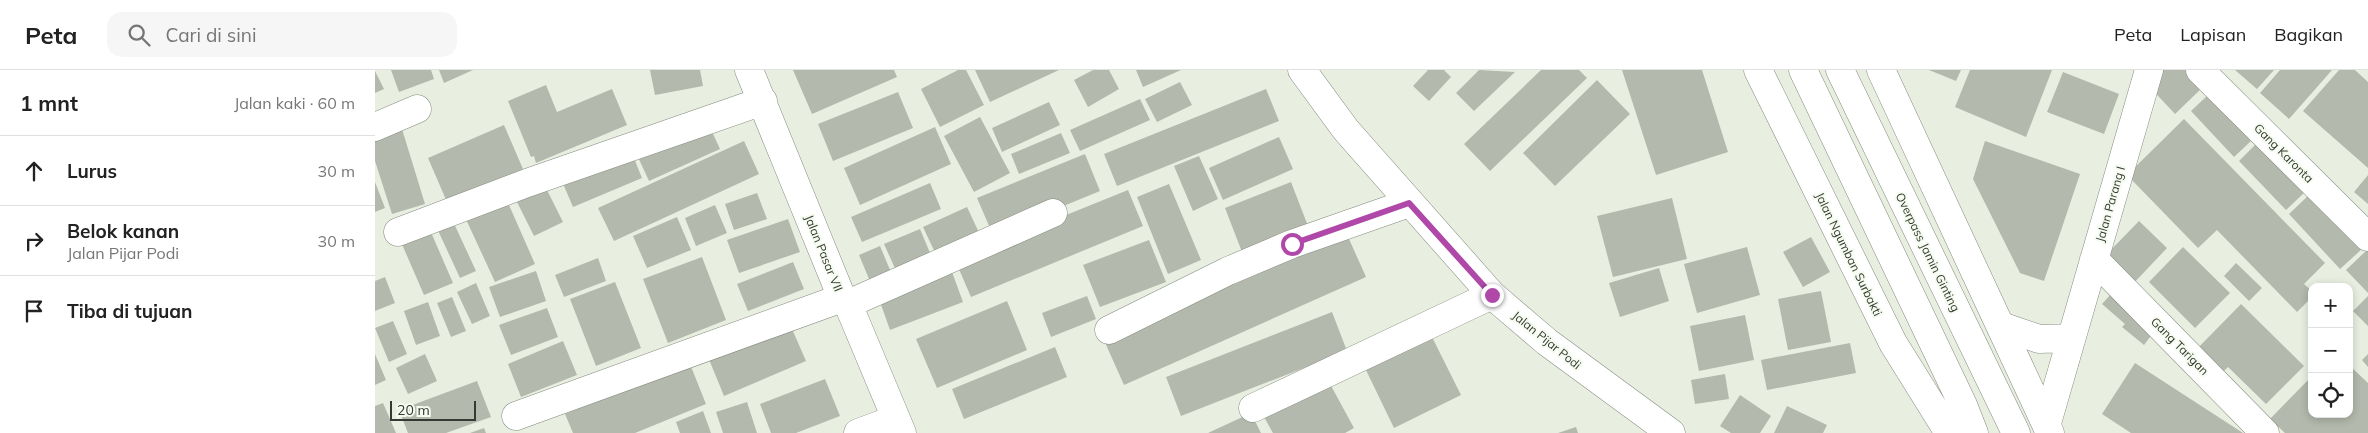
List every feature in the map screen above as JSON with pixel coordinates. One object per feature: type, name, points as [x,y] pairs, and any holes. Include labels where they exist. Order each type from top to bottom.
[{"type":"main road","name":"Jalan Pasar VII","points":[[749,70],[899,426]]},
{"type":"main road","name":"Jalan Pijar Podi","points":[[1302,70],[1346,130],[1492,295],[1547,342],[1671,433]]},
{"type":"main road","name":"Jalan Ngumban Surbakti","points":[[1758,70],[1893,343],[1949,433]]},
{"type":"main road","points":[[1803,70],[1963,405],[1974,433]]},
{"type":"main road","name":"Overpass Jamin Ginting","points":[[1841,70],[2016,433]]},
{"type":"main road","points":[[1881,70],[2048,428]]},
{"type":"main road","name":"Jalan Parang I","points":[[2048,428],[2071,338],[2149,70]]},
{"type":"main road","name":"Gang Karonta","points":[[2200,70],[2368,237]]},
{"type":"main road","points":[[397,232],[527,183],[763,102]]},
{"type":"main road","points":[[375,127],[417,109]]},
{"type":"main road","points":[[1109,330],[1228,271],[1292,244],[1409,203]]},
{"type":"main road","points":[[516,416],[845,301],[1053,213]]},
{"type":"main road","name":"Gang Tarigan","points":[[2094,259],[2265,433]]},
{"type":"main road","points":[[1253,408],[1492,295]]},
{"type":"main road","points":[[2001,326],[2039,339],[2071,338]]},
{"type":"main road","points":[[858,433],[899,426]]},
{"type":"building","points":[[391,70],[431,70],[434,79],[399,92]]},
{"type":"building","points":[[439,70],[473,70],[444,83]]},
{"type":"building","points":[[650,70],[700,70],[703,86],[655,95]]},
{"type":"building","points":[[793,70],[894,70],[897,77],[812,114]]},
{"type":"building","points":[[958,70],[966,70],[984,105],[940,127],[921,89]]},
{"type":"building","points":[[975,70],[1059,70],[990,102]]},
{"type":"building","points":[[1093,70],[1109,70],[1119,89],[1088,107],[1074,80]]},
{"type":"building","points":[[1136,70],[1181,70],[1143,87]]},
{"type":"building","points":[[1428,70],[1444,70],[1451,77],[1429,101],[1413,86]]},
{"type":"building","points":[[1479,70],[1515,72],[1474,111],[1456,93]]},
{"type":"building","points":[[1541,70],[1579,70],[1587,78],[1490,171],[1464,144]]},
{"type":"building","points":[[1622,70],[1702,70],[1728,152],[1656,175]]},
{"type":"building","points":[[1929,70],[1961,70],[1956,81]]},
{"type":"building","points":[[1970,70],[2052,70],[2026,137],[1955,107]]},
{"type":"building","points":[[2160,70],[2185,70],[2202,88],[2175,114],[2146,83]]},
{"type":"building","points":[[2235,70],[2274,70],[2257,89]]},
{"type":"building","points":[[2280,70],[2332,70],[2289,119],[2260,93]]},
{"type":"building","points":[[2339,70],[2355,70],[2368,82],[2368,168],[2303,111]]},
{"type":"building","points":[[375,71],[384,89],[375,93]]},
{"type":"building","points":[[2063,72],[2119,94],[2104,134],[2047,112]]},
{"type":"building","points":[[1597,80],[1630,114],[1555,186],[1523,153]]},
{"type":"building","points":[[1180,82],[1192,105],[1157,122],[1145,99]]},
{"type":"building","points":[[546,85],[557,112],[612,89],[627,125],[536,163],[534,156],[531,157],[508,101]]},
{"type":"building","points":[[1266,89],[1279,121],[1117,186],[1104,154]]},
{"type":"building","points":[[898,92],[913,128],[833,161],[818,124]]},
{"type":"building","points":[[2208,95],[2251,141],[2234,157],[2191,111]]},
{"type":"building","points":[[1140,99],[1150,120],[1080,151],[1070,130]]},
{"type":"building","points":[[1049,102],[1060,125],[1002,152],[992,128]]},
{"type":"building","points":[[980,117],[1010,173],[974,192],[944,136]]},
{"type":"building","points":[[2184,119],[2325,263],[2304,284],[2308,288],[2308,301],[2297,312],[2217,230],[2198,248],[2127,175]]},
{"type":"building","points":[[708,123],[720,149],[649,181],[637,155]]},
{"type":"building","points":[[504,125],[523,169],[447,202],[428,158]]},
{"type":"building","points":[[935,127],[951,164],[860,205],[844,168]]},
{"type":"building","points":[[402,129],[425,204],[392,214],[375,161],[375,137]]},
{"type":"building","points":[[1061,133],[1070,153],[1019,174],[1011,154]]},
{"type":"building","points":[[1279,137],[1293,169],[1223,200],[1209,168]]},
{"type":"building","points":[[744,141],[759,174],[614,241],[598,208]]},
{"type":"building","points":[[1985,141],[2080,174],[2044,281],[2020,273],[1973,179]]},
{"type":"building","points":[[2259,141],[2306,191],[2286,210],[2239,161]]},
{"type":"building","points":[[631,151],[642,178],[573,207],[561,179]]},
{"type":"building","points":[[1085,154],[1100,191],[993,235],[977,198]]},
{"type":"building","points":[[1199,156],[1218,199],[1193,211],[1174,166]]},
{"type":"building","points":[[2368,175],[2368,204],[2354,192]]},
{"type":"building","points":[[375,182],[385,208],[375,212]]},
{"type":"building","points":[[543,182],[563,222],[534,236],[514,196]]},
{"type":"building","points":[[1291,182],[1308,226],[1242,252],[1225,208]]},
{"type":"building","points":[[930,183],[941,209],[862,242],[851,217]]},
{"type":"building","points":[[1169,184],[1201,260],[1168,274],[1137,197]]},
{"type":"building","points":[[1128,190],[1143,226],[971,297],[955,260]]},
{"type":"building","points":[[757,193],[767,219],[734,230],[725,204]]},
{"type":"building","points":[[2310,194],[2362,249],[2340,269],[2289,214]]},
{"type":"building","points":[[505,196],[535,264],[495,282],[464,215]]},
{"type":"building","points":[[1672,198],[1687,259],[1613,277],[1597,216]]},
{"type":"building","points":[[715,205],[727,233],[696,246],[685,218]]},
{"type":"building","points":[[967,207],[982,239],[938,259],[923,227]]},
{"type":"building","points":[[451,217],[476,271],[460,278],[435,224]]},
{"type":"building","points":[[677,217],[691,250],[647,268],[633,236]]},
{"type":"building","points":[[788,219],[800,252],[739,273],[727,240]]},
{"type":"building","points":[[2139,221],[2167,248],[2132,285],[2103,258]]},
{"type":"building","points":[[920,229],[933,260],[898,275],[884,244]]},
{"type":"building","points":[[430,230],[453,283],[424,295],[401,242]]},
{"type":"building","points":[[1345,230],[1366,277],[1124,385],[1103,338]]},
{"type":"building","points":[[1811,237],[1830,272],[1803,287],[1783,252]]},
{"type":"building","points":[[1149,240],[1166,282],[1100,307],[1083,265]]},
{"type":"building","points":[[880,246],[893,277],[872,286],[859,255]]},
{"type":"building","points":[[1747,247],[1760,295],[1697,313],[1684,264]]},
{"type":"building","points":[[2183,247],[2230,293],[2195,328],[2149,282]]},
{"type":"building","points":[[2368,249],[2368,293],[2346,270]]},
{"type":"building","points":[[702,257],[726,320],[668,343],[643,279]]},
{"type":"building","points":[[598,258],[606,281],[564,297],[555,275]]},
{"type":"building","points":[[793,262],[804,289],[748,311],[737,284]]},
{"type":"building","points":[[2236,263],[2262,288],[2249,301],[2224,276]]},
{"type":"building","points":[[1659,268],[1669,301],[1620,317],[1609,283]]},
{"type":"building","points":[[536,271],[546,301],[500,317],[489,287]]},
{"type":"building","points":[[952,272],[963,302],[890,330],[879,299]]},
{"type":"building","points":[[385,277],[395,303],[375,311],[375,281]]},
{"type":"building","points":[[615,282],[641,348],[596,366],[570,299]]},
{"type":"building","points":[[476,283],[490,316],[472,324],[457,292]]},
{"type":"building","points":[[1821,291],[1831,342],[1788,350],[1778,299]]},
{"type":"building","points":[[2112,293],[2156,329],[2144,345],[2122,327],[2125,324],[2102,304]]},
{"type":"building","points":[[1087,296],[1096,319],[1051,337],[1042,313]]},
{"type":"building","points":[[2368,296],[2368,326],[2353,311]]},
{"type":"building","points":[[452,297],[466,331],[451,337],[437,303]]},
{"type":"building","points":[[1007,301],[1027,350],[937,388],[916,339]]},
{"type":"building","points":[[428,302],[440,336],[416,345],[404,311]]},
{"type":"building","points":[[2241,304],[2304,366],[2266,404],[2228,367],[2218,377],[2193,353]]},
{"type":"building","points":[[547,308],[558,337],[511,355],[499,325]]},
{"type":"building","points":[[1332,312],[1347,351],[1181,416],[1166,377]]},
{"type":"building","points":[[1745,315],[1754,360],[1699,371],[1690,326]]},
{"type":"building","points":[[393,321],[407,354],[389,362],[375,328]]},
{"type":"building","points":[[789,322],[806,361],[724,396],[708,357]]},
{"type":"building","points":[[1431,335],[1461,395],[1394,428],[1365,368]]},
{"type":"building","points":[[563,341],[577,375],[521,397],[508,364]]},
{"type":"building","points":[[1850,343],[1856,373],[1767,390],[1761,360]]},
{"type":"building","points":[[1055,347],[1067,377],[964,419],[952,389]]},
{"type":"building","points":[[375,354],[386,380],[375,385]]},
{"type":"building","points":[[425,354],[437,381],[408,394],[396,368]]},
{"type":"building","points":[[2368,354],[2368,367],[2362,360]]},
{"type":"building","points":[[2135,363],[2243,433],[2131,433],[2102,414]]},
{"type":"building","points":[[690,364],[706,404],[635,433],[573,433],[565,414]]},
{"type":"building","points":[[2353,369],[2368,383],[2368,433],[2285,433],[2270,419],[2308,380],[2308,418],[2353,418]]},
{"type":"building","points":[[1725,374],[1729,399],[1695,404],[1691,380]]},
{"type":"building","points":[[825,379],[840,416],[796,433],[771,433],[760,404]]},
{"type":"building","points":[[477,381],[491,417],[446,433],[408,433],[399,410]]},
{"type":"building","points":[[1329,382],[1354,428],[1345,433],[1273,433],[1264,417]]},
{"type":"building","points":[[1740,395],[1771,416],[1760,433],[1731,433],[1720,426]]},
{"type":"building","points":[[747,402],[757,433],[723,433],[716,412]]},
{"type":"building","points":[[383,403],[396,433],[375,433],[375,406]]},
{"type":"building","points":[[1787,406],[1827,425],[1823,433],[1774,433]]},
{"type":"building","points":[[703,411],[711,433],[680,433],[676,422]]},
{"type":"building","points":[[1251,413],[1261,433],[1208,433]]},
{"type":"building","points":[[1576,427],[1578,433],[1558,433]]},
{"type":"building","points":[[484,428],[486,433],[470,433]]},
{"type":"route","points":[[1292,244],[1409,203],[1492,295]]}]
